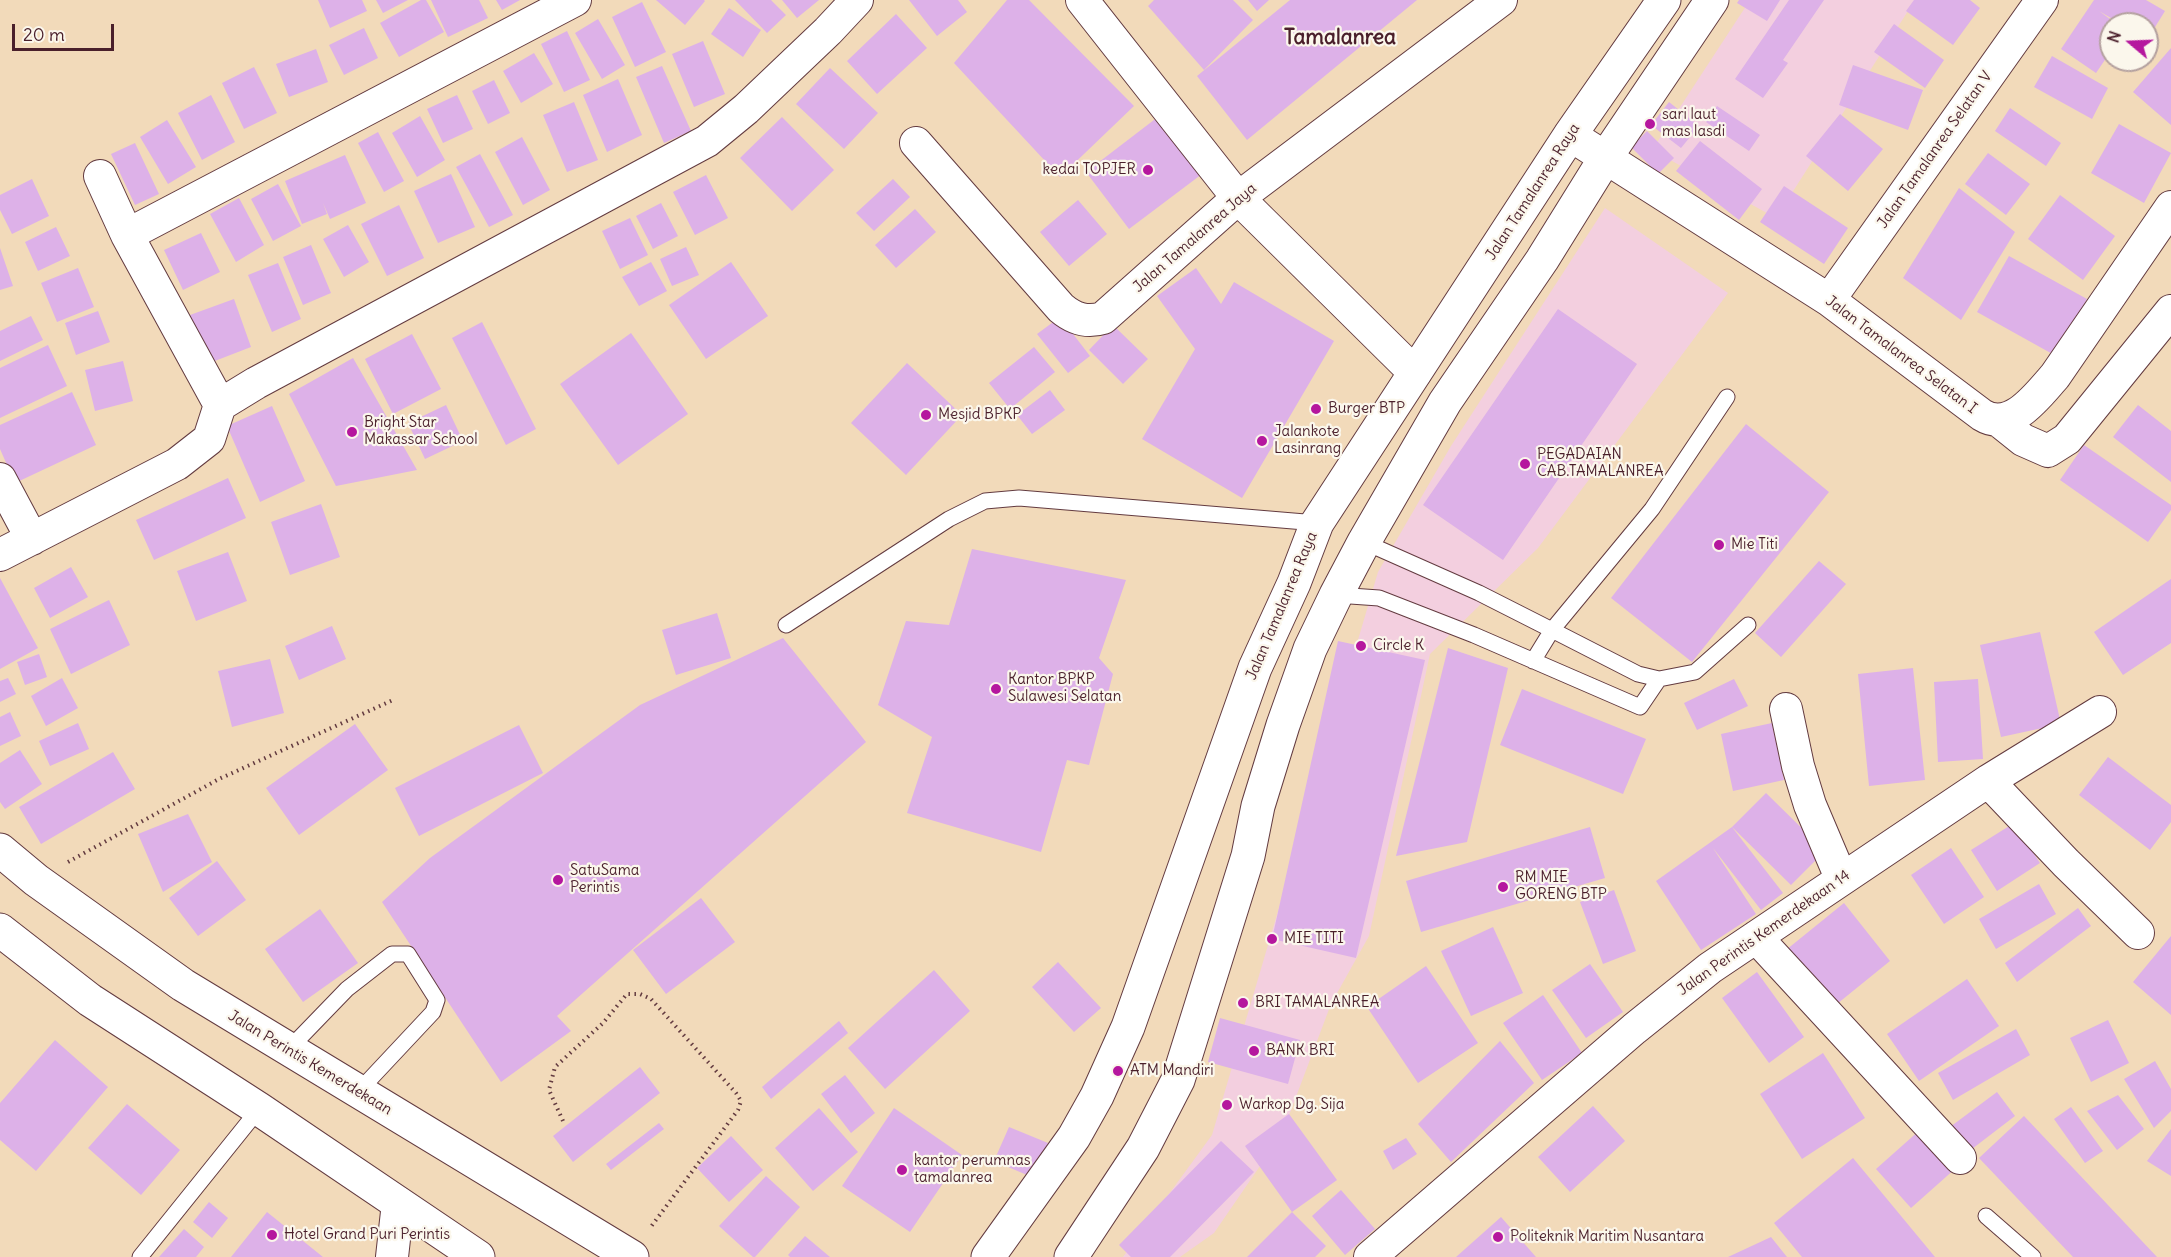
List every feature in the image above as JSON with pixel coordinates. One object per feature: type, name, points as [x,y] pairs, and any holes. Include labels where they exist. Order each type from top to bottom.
[{"type":"main road","name":"Jalan Tamalanrea Raya","points":[[988,1257],[1074,1137],[1128,1027],[1255,668],[1294,582],[1317,523],[1570,135],[1664,0]]},
{"type":"main road","points":[[1071,1257],[1143,1148],[1178,1080],[1248,856],[1258,806],[1283,725],[1310,649],[1336,595],[1444,402],[1542,260],[1606,158],[1713,0]]},
{"type":"main road","points":[[1317,523],[1364,542]]},
{"type":"main road","name":"Jalan Perintis Kemerdekaan","points":[[0,850],[36,880],[183,985],[631,1256]]},
{"type":"main road","points":[[0,930],[90,1000],[259,1109],[478,1257]]},
{"type":"street","points":[[127,235],[575,0]]},
{"type":"street","points":[[0,555],[177,464],[209,439],[220,405],[256,383],[707,141],[746,109],[857,0]]},
{"type":"street","name":"Jalan Tamalanrea Jaya","points":[[916,143],[1061,308],[1070,315],[1087,321],[1103,318],[1238,198],[1501,0]]},
{"type":"street","name":"Jalan Tamalanrea Selatan V","points":[[1829,300],[2042,0]]},
{"type":"street","points":[[1094,4],[1238,198],[1415,373]]},
{"type":"street","name":"Jalan Tamalanrea Selatan I","points":[[1570,135],[1829,300],[1982,415],[1998,420],[2023,440],[2048,451],[2067,439],[2171,310]]},
{"type":"street","points":[[100,176],[127,235],[220,405]]},
{"type":"street","points":[[1998,420],[2014,416],[2055,376],[2171,207]]},
{"type":"street","points":[[3,492],[32,539]]},
{"type":"street","points":[[1786,709],[1798,766],[1810,805],[1841,878]]},
{"type":"street","name":"Jalan Perintis Kemerdekaan 14","points":[[1370,1257],[1634,1029],[1710,968],[1988,781],[2100,712]]},
{"type":"street","points":[[1988,781],[2066,863],[2138,933]]},
{"type":"street","points":[[1756,937],[1960,1158]]},
{"type":"street","points":[[392,1257],[398,1203]]},
{"type":"lane","points":[[1533,661],[1552,630],[1652,509],[1727,397]]},
{"type":"lane","points":[[786,625],[949,519],[985,501],[1019,498],[1317,523]]},
{"type":"lane","points":[[1364,542],[1479,593],[1638,674],[1659,679],[1695,672],[1748,625]]},
{"type":"lane","points":[[1336,595],[1379,598],[1474,635],[1640,707],[1659,679]]},
{"type":"lane","points":[[288,1050],[347,989],[392,954],[408,954],[437,1000],[433,1012],[358,1092]]},
{"type":"lane","points":[[140,1257],[259,1109]]},
{"type":"lane","points":[[1986,1216],[2033,1257]]},
{"type":"path","points":[[36,880],[219,779],[393,700]]},
{"type":"path","points":[[563,1121],[549,1090],[555,1067],[603,1023],[627,994],[640,994],[651,999],[741,1101],[738,1110],[631,1256]]},
{"type":"shaded area","points":[[1750,0],[1915,0],[1776,218],[1652,150]]},
{"type":"shaded area","points":[[1605,208],[1728,293],[1538,548],[1430,654],[1369,936],[1331,1004],[1282,1134],[1214,1233],[1180,1257],[1123,1257],[1212,1135],[1378,572],[1451,446]]},
{"type":"building","points":[[318,0],[362,0],[367,11],[330,28]]},
{"type":"building","points":[[376,0],[408,0],[383,13]]},
{"type":"building","points":[[421,0],[426,0],[444,32],[399,57],[380,23]]},
{"type":"building","points":[[431,0],[479,0],[488,18],[448,37]]},
{"type":"building","points":[[496,0],[520,0],[502,10]]},
{"type":"building","points":[[656,0],[704,0],[705,1],[685,25]]},
{"type":"building","points":[[735,0],[771,0],[786,15],[767,33]]},
{"type":"building","points":[[782,0],[819,0],[797,18]]},
{"type":"building","points":[[909,0],[958,0],[967,12],[937,36]]},
{"type":"building","points":[[1007,0],[1029,0],[1134,106],[1060,177],[954,63]]},
{"type":"building","points":[[1154,0],[1233,0],[1253,20],[1204,70],[1148,6]]},
{"type":"building","points":[[1248,0],[1269,0],[1257,11]]},
{"type":"building","points":[[1290,0],[1417,0],[1247,140],[1197,76]]},
{"type":"building","points":[[1739,0],[1780,0],[1767,21],[1737,3]]},
{"type":"building","points":[[1789,0],[1824,0],[1783,60],[1788,63],[1763,98],[1735,79]]},
{"type":"building","points":[[1914,0],[1970,0],[1980,8],[1953,45],[1906,11]]},
{"type":"building","points":[[2094,0],[2146,0],[2165,11],[2159,21],[2159,12],[2099,11],[2099,69],[2096,73],[2061,49]]},
{"type":"building","points":[[642,2],[666,52],[635,67],[612,17]]},
{"type":"building","points":[[729,8],[761,30],[743,57],[711,34]]},
{"type":"building","points":[[896,14],[927,48],[877,94],[847,61]]},
{"type":"building","points":[[598,19],[625,65],[602,79],[575,33]]},
{"type":"building","points":[[1894,24],[1944,60],[1925,88],[1874,52]]},
{"type":"building","points":[[364,28],[378,58],[344,75],[329,45]]},
{"type":"building","points":[[567,31],[590,80],[564,92],[541,44]]},
{"type":"building","points":[[703,41],[725,94],[694,107],[672,54]]},
{"type":"building","points":[[2171,48],[2171,125],[2133,92],[2150,72],[2159,72],[2159,62]]},
{"type":"building","points":[[316,49],[328,82],[289,97],[276,64]]},
{"type":"building","points":[[534,53],[553,84],[521,103],[503,71]]},
{"type":"building","points":[[2052,56],[2108,88],[2092,119],[2034,87]]},
{"type":"building","points":[[1853,65],[1923,90],[1908,130],[1839,105]]},
{"type":"building","points":[[662,66],[691,131],[664,143],[636,77]]},
{"type":"building","points":[[254,67],[277,113],[244,129],[222,83]]},
{"type":"building","points":[[830,68],[878,113],[844,149],[796,104]]},
{"type":"building","points":[[618,79],[642,135],[607,152],[583,95]]},
{"type":"building","points":[[494,80],[510,113],[488,124],[472,91]]},
{"type":"building","points":[[211,95],[235,142],[202,160],[178,113]]},
{"type":"building","points":[[457,95],[473,129],[443,143],[427,109]]},
{"type":"building","points":[[574,102],[598,160],[567,172],[543,115]]},
{"type":"building","points":[[1669,102],[1699,126],[1681,148],[1651,125]]},
{"type":"building","points":[[1717,106],[1760,135],[1749,151],[1706,122]]},
{"type":"building","points":[[2010,108],[2061,143],[2046,166],[1995,131]]},
{"type":"building","name":"kedai TOPJER","points":[[1167,110],[1210,168],[1129,229],[1086,172]]},
{"type":"building","points":[[1840,114],[1883,149],[1848,191],[1806,156]]},
{"type":"building","points":[[420,116],[445,160],[417,177],[392,133]]},
{"type":"building","points":[[782,117],[834,170],[792,211],[740,158]]},
{"type":"building","points":[[167,120],[196,167],[168,184],[140,137]]},
{"type":"building","points":[[2119,124],[2171,153],[2144,203],[2091,173]]},
{"type":"building","points":[[1647,131],[1674,158],[1658,174],[1631,147]]},
{"type":"building","points":[[378,132],[404,181],[384,192],[358,143]]},
{"type":"building","points":[[522,137],[550,190],[523,205],[495,152]]},
{"type":"building","points":[[1700,141],[1762,189],[1739,220],[1676,171]]},
{"type":"building","points":[[135,143],[159,194],[135,205],[111,154]]},
{"type":"building","points":[[1988,153],[2030,184],[2006,215],[1965,184]]},
{"type":"building","points":[[480,154],[513,215],[489,227],[456,167]]},
{"type":"building","points":[[345,155],[366,203],[330,219],[323,203],[327,214],[302,224],[285,181]]},
{"type":"building","points":[[451,174],[475,227],[438,243],[414,191]]},
{"type":"building","points":[[706,175],[728,218],[695,235],[673,192]]},
{"type":"building","points":[[32,179],[49,216],[12,234],[0,210],[0,195]]},
{"type":"building","points":[[893,179],[910,197],[874,231],[856,213]]},
{"type":"building","points":[[278,184],[301,226],[273,241],[251,199]]},
{"type":"building","points":[[1784,186],[1848,228],[1824,264],[1760,222]]},
{"type":"building","points":[[1959,188],[2015,232],[1961,320],[1903,278]]},
{"type":"building","points":[[2060,195],[2115,236],[2083,280],[2028,239]]},
{"type":"building","points":[[239,198],[264,245],[236,262],[210,214]]},
{"type":"building","points":[[1078,200],[1107,234],[1069,266],[1040,232]]},
{"type":"building","points":[[661,203],[678,236],[653,249],[636,216]]},
{"type":"building","points":[[399,205],[424,258],[387,276],[361,224]]},
{"type":"building","points":[[915,209],[936,232],[896,268],[875,245]]},
{"type":"building","points":[[630,218],[648,255],[620,269],[602,231]]},
{"type":"building","points":[[348,225],[369,262],[344,277],[323,239]]},
{"type":"building","points":[[56,227],[70,256],[38,271],[25,242]]},
{"type":"building","points":[[201,233],[220,272],[183,290],[164,250]]},
{"type":"building","points":[[311,245],[331,293],[303,305],[283,257]]},
{"type":"building","points":[[686,247],[699,275],[672,286],[660,259]]},
{"type":"building","points":[[0,248],[13,286],[0,290]]},
{"type":"building","points":[[2009,256],[2087,299],[2056,356],[1977,312]]},
{"type":"building","points":[[651,262],[667,291],[639,306],[622,277]]},
{"type":"building","points":[[731,262],[768,316],[706,359],[669,305]]},
{"type":"building","points":[[278,263],[301,319],[272,332],[248,275]]},
{"type":"building","points":[[78,268],[94,307],[57,322],[41,283]]},
{"type":"building","points":[[1196,268],[1221,304],[1234,282],[1334,341],[1242,498],[1142,439],[1195,349],[1157,296]]},
{"type":"building","points":[[234,299],[251,347],[207,364],[190,315]]},
{"type":"building","points":[[1558,309],[1637,364],[1503,560],[1423,505]]},
{"type":"building","points":[[98,311],[110,342],[76,355],[65,323]]},
{"type":"building","points":[[31,316],[43,340],[0,361],[0,331]]},
{"type":"building","points":[[1060,317],[1090,356],[1068,373],[1037,334]]},
{"type":"building","points":[[482,322],[536,429],[506,445],[452,338]]},
{"type":"building","points":[[1113,325],[1148,359],[1123,384],[1089,350]]},
{"type":"building","points":[[631,333],[688,414],[618,465],[560,384]]},
{"type":"building","points":[[412,334],[441,389],[393,414],[365,359]]},
{"type":"building","points":[[48,345],[67,386],[0,418],[0,368]]},
{"type":"building","points":[[1034,347],[1055,372],[1010,409],[989,383]]},
{"type":"building","name":"Bright Star Makassar School","points":[[353,358],[417,470],[336,486],[289,394]]},
{"type":"building","points":[[123,361],[133,401],[95,411],[85,370]]},
{"type":"building","points":[[907,363],[962,415],[906,475],[851,423]]},
{"type":"building","points":[[1050,390],[1065,410],[1032,434],[1017,415]]},
{"type":"building","points":[[72,392],[96,445],[15,483],[0,449],[0,425]]},
{"type":"building","points":[[446,405],[463,441],[425,459],[408,423]]},
{"type":"building","points":[[2138,405],[2171,431],[2171,482],[2113,437]]},
{"type":"building","points":[[272,406],[305,481],[260,502],[227,426]]},
{"type":"building","name":"Mie Titi","points":[[1746,424],[1829,492],[1692,662],[1611,598]]},
{"type":"building","points":[[2084,445],[2171,505],[2171,510],[2148,542],[2060,480]]},
{"type":"building","points":[[228,478],[246,518],[154,560],[136,520]]},
{"type":"building","points":[[321,504],[340,557],[290,575],[271,522]]},
{"type":"building","name":"Kantor BPKP Sulawesi Selatan","points":[[972,549],[1126,580],[1099,658],[1113,674],[1089,765],[1067,760],[1041,852],[907,813],[932,737],[878,705],[906,621],[949,625]]},
{"type":"building","points":[[228,552],[247,601],[196,621],[177,571]]},
{"type":"building","points":[[1819,561],[1846,584],[1781,657],[1755,633]]},
{"type":"building","points":[[71,567],[88,597],[50,618],[34,588]]},
{"type":"building","points":[[0,578],[38,648],[0,669]]},
{"type":"building","points":[[2171,579],[2171,643],[2123,675],[2094,632]]},
{"type":"building","points":[[109,600],[130,645],[71,674],[50,629]]},
{"type":"building","points":[[717,613],[731,658],[676,675],[662,630]]},
{"type":"building","points":[[332,626],[346,659],[299,680],[285,646]]},
{"type":"building","points":[[2040,632],[2061,724],[2001,737],[1980,645]]},
{"type":"building","name":"SatuSama Perintis","points":[[783,638],[866,742],[557,1016],[571,1031],[501,1082],[382,902],[430,858],[640,705]]},
{"type":"building","points":[[1338,641],[1425,660],[1356,958],[1272,939]]},
{"type":"building","points":[[1448,648],[1508,668],[1467,842],[1396,856]]},
{"type":"building","points":[[39,654],[47,677],[25,685],[17,662]]},
{"type":"building","points":[[270,659],[284,713],[232,727],[218,671]]},
{"type":"building","points":[[1913,668],[1925,780],[1869,786],[1858,674]]},
{"type":"building","points":[[8,678],[16,694],[0,702],[0,681]]},
{"type":"building","points":[[62,678],[78,708],[46,726],[31,696]]},
{"type":"building","points":[[1734,679],[1748,706],[1697,730],[1684,703]]},
{"type":"building","points":[[1978,679],[1983,759],[1938,762],[1934,682]]},
{"type":"building","points":[[1522,689],[1646,739],[1623,794],[1500,745]]},
{"type":"building","points":[[10,712],[21,736],[0,746],[0,717]]},
{"type":"building","points":[[78,723],[89,749],[50,766],[39,741]]},
{"type":"building","points":[[1772,723],[1784,780],[1733,791],[1721,734]]},
{"type":"building","points":[[355,724],[388,770],[299,835],[266,788]]},
{"type":"building","points":[[519,725],[543,773],[419,836],[395,788]]},
{"type":"building","points":[[20,750],[42,784],[5,809],[0,802],[0,763]]},
{"type":"building","points":[[113,752],[135,789],[41,844],[19,807]]},
{"type":"building","points":[[2108,757],[2171,805],[2171,822],[2150,850],[2079,795]]},
{"type":"building","points":[[1766,793],[1825,851],[1791,885],[1732,827]]},
{"type":"building","points":[[188,814],[212,862],[163,892],[138,834]]},
{"type":"building","points":[[2014,823],[2040,863],[1997,891],[1971,850]]},
{"type":"building","points":[[1590,827],[1605,878],[1421,932],[1406,881]]},
{"type":"building","points":[[1732,827],[1783,893],[1761,910],[1713,848],[1756,914],[1701,950],[1656,881]]},
{"type":"building","points":[[1951,848],[1984,897],[1944,924],[1911,875]]},
{"type":"building","points":[[217,861],[246,900],[198,936],[169,898]]},
{"type":"building","points":[[2039,884],[2056,914],[1996,949],[1979,919]]},
{"type":"building","points":[[1614,890],[1636,951],[1603,964],[1580,902]]},
{"type":"building","points":[[701,898],[735,942],[666,994],[633,950]]},
{"type":"building","points":[[1844,903],[1890,961],[1832,1008],[1786,950]]},
{"type":"building","points":[[2078,908],[2091,926],[2017,982],[2005,963]]},
{"type":"building","points":[[320,909],[358,963],[303,1002],[265,949]]},
{"type":"building","points":[[1493,927],[1523,993],[1471,1016],[1441,951]]},
{"type":"building","points":[[2171,936],[2171,1015],[2133,982]]},
{"type":"building","points":[[1058,962],[1101,1008],[1074,1032],[1032,987]]},
{"type":"building","points":[[1590,964],[1623,1012],[1586,1038],[1552,990]]},
{"type":"building","points":[[1426,966],[1478,1043],[1418,1083],[1367,1007]]},
{"type":"building","points":[[934,970],[970,1011],[885,1089],[848,1048]]},
{"type":"building","points":[[1757,972],[1804,1037],[1769,1063],[1722,998]]},
{"type":"building","points":[[1967,979],[1999,1026],[1919,1081],[1887,1034]]},
{"type":"building","points":[[1543,995],[1582,1053],[1542,1080],[1503,1023]]},
{"type":"building","name":"BANK BRI","points":[[1220,1018],[1300,1040],[1288,1084],[1208,1062]]},
{"type":"building","points":[[2108,1020],[2129,1063],[2091,1082],[2070,1038]]},
{"type":"building","points":[[839,1021],[848,1033],[771,1099],[762,1087]]},
{"type":"building","points":[[2016,1029],[2030,1055],[1953,1100],[1938,1073]]},
{"type":"building","points":[[55,1040],[108,1087],[36,1171],[0,1140],[0,1103]]},
{"type":"building","points":[[1500,1041],[1534,1083],[1451,1162],[1418,1124]]},
{"type":"building","points":[[1823,1053],[1865,1118],[1802,1159],[1760,1094]]},
{"type":"building","points":[[2155,1061],[2171,1089],[2171,1111],[2154,1128],[2124,1079]]},
{"type":"building","points":[[640,1067],[660,1093],[573,1162],[553,1136]]},
{"type":"building","points":[[845,1075],[875,1113],[851,1133],[821,1094]]},
{"type":"building","points":[[1997,1092],[2015,1116],[1968,1152],[1950,1127]]},
{"type":"building","points":[[2118,1095],[2144,1129],[2117,1150],[2087,1111]]},
{"type":"building","points":[[127,1104],[180,1150],[141,1195],[88,1148]]},
{"type":"building","points":[[1593,1106],[1625,1141],[1570,1192],[1538,1157]]},
{"type":"building","points":[[2071,1107],[2103,1151],[2085,1163],[2054,1119]]},
{"type":"building","points":[[819,1108],[858,1152],[813,1191],[775,1148]]},
{"type":"building","name":"kantor perumnas tamalanrea","points":[[894,1108],[962,1155],[910,1232],[842,1186]]},
{"type":"building","points":[[1289,1114],[1337,1180],[1292,1212],[1245,1146]]},
{"type":"building","points":[[2024,1116],[2157,1257],[2073,1257],[1979,1158]]},
{"type":"building","points":[[659,1123],[664,1129],[611,1170],[606,1164]]},
{"type":"building","points":[[1009,1127],[1048,1143],[1034,1178],[994,1161]]},
{"type":"building","points":[[1921,1129],[1956,1168],[1911,1208],[1876,1169]]},
{"type":"building","points":[[2171,1129],[2171,1176],[2147,1161]]},
{"type":"building","points":[[731,1136],[763,1170],[729,1202],[697,1168]]},
{"type":"building","points":[[1406,1138],[1417,1154],[1393,1170],[1383,1151]]},
{"type":"building","points":[[1221,1141],[1254,1172],[1170,1257],[1131,1257],[1119,1245]]},
{"type":"building","points":[[1853,1158],[1935,1257],[1802,1257],[1774,1223]]},
{"type":"building","points":[[766,1176],[800,1207],[753,1257],[719,1226]]},
{"type":"building","points":[[1341,1190],[1375,1229],[1345,1255],[1312,1216]]},
{"type":"building","points":[[209,1202],[228,1218],[212,1238],[193,1222]]},
{"type":"building","name":"Hotel Grand Puri Perintis","points":[[267,1212],[323,1257],[231,1257]]},
{"type":"building","points":[[1292,1212],[1326,1246],[1315,1257],[1247,1257]]},
{"type":"building","name":"Politeknik Maritim Nusantara","points":[[1501,1217],[1536,1257],[1456,1257]]},
{"type":"building","points":[[184,1229],[204,1247],[196,1257],[159,1257]]},
{"type":"building","points":[[805,1236],[830,1257],[790,1257],[788,1255]]},
{"type":"building","points":[[1771,1237],[1787,1257],[1728,1257]]},
{"type":"place","name":"sari laut mas lasdi","points":[[1650,124]]},
{"type":"place","name":"kedai TOPJER","points":[[1148,170]]},
{"type":"place","name":"Burger BTP","points":[[1316,409]]},
{"type":"place","name":"Mesjid BPKP","points":[[926,415]]},
{"type":"place","name":"Bright Star Makassar School","points":[[352,432]]},
{"type":"place","name":"Jalankote Lasinrang","points":[[1262,441]]},
{"type":"place","name":"PEGADAIAN CAB.TAMALANREA","points":[[1525,464]]},
{"type":"place","name":"Mie Titi","points":[[1719,545]]},
{"type":"place","name":"Circle K","points":[[1361,646]]},
{"type":"place","name":"Kantor BPKP Sulawesi Selatan","points":[[996,689]]},
{"type":"place","name":"SatuSama Perintis","points":[[558,880]]},
{"type":"place","name":"RM MIE GORENG BTP","points":[[1503,887]]},
{"type":"place","name":"MIE TITI","points":[[1272,939]]},
{"type":"place","name":"BRI TAMALANREA","points":[[1243,1003]]},
{"type":"place","name":"BANK BRI","points":[[1254,1051]]},
{"type":"place","name":"ATM Mandiri","points":[[1118,1071]]},
{"type":"place","name":"Warkop Dg. Sija","points":[[1227,1105]]},
{"type":"place","name":"kantor perumnas tamalanrea","points":[[902,1170]]},
{"type":"place","name":"Hotel Grand Puri Perintis","points":[[272,1235]]},
{"type":"place","name":"Politeknik Maritim Nusantara","points":[[1498,1237]]},
{"type":"district","name":"Tamalanrea","points":[[1340,38]]}]
